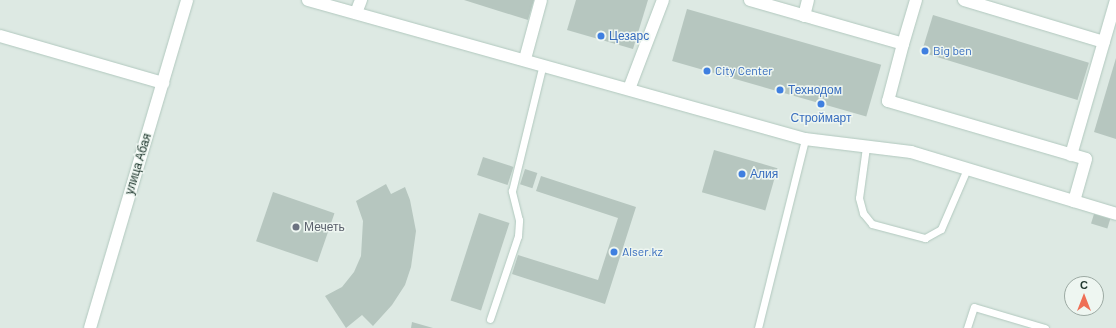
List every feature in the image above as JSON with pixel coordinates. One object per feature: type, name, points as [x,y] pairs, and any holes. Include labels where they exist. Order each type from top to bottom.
[{"type":"street","name":"улица Абая","points":[[90,328],[187,0]]},
{"type":"street","points":[[308,0],[525,59],[805,139],[911,152],[1116,214]]},
{"type":"street","points":[[356,13],[361,0]]},
{"type":"street","points":[[525,59],[541,0]]},
{"type":"street","points":[[629,89],[663,0]]},
{"type":"street","points":[[750,0],[903,44]]},
{"type":"street","points":[[804,16],[808,0]]},
{"type":"street","points":[[916,0],[888,101],[1086,159],[1074,201]]},
{"type":"street","points":[[964,0],[1104,42]]},
{"type":"street","points":[[1071,155],[1116,0]]},
{"type":"street","points":[[0,36],[163,83]]},
{"type":"lane","points":[[490,319],[518,236],[519,220],[512,191],[542,64]]},
{"type":"lane","points":[[758,328],[805,139]]},
{"type":"lane","points":[[866,147],[859,198],[863,213],[872,224],[925,238],[941,229],[967,169]]},
{"type":"lane","points":[[967,328],[974,307],[1044,328]]},
{"type":"building","points":[[464,0],[534,0],[528,20]]},
{"type":"building","points":[[576,0],[648,0],[633,49],[567,30]]},
{"type":"building","points":[[687,9],[881,65],[866,117],[672,61]]},
{"type":"building","points":[[933,15],[1089,63],[1077,100],[922,52]]},
{"type":"building","points":[[1116,58],[1116,139],[1094,132]]},
{"type":"building","points":[[714,150],[777,168],[765,210],[702,192]]},
{"type":"building","points":[[483,157],[513,167],[508,185],[477,175]]},
{"type":"building","points":[[525,169],[537,173],[532,188],[520,184]]},
{"type":"building","points":[[541,176],[636,207],[605,304],[512,274],[518,255],[598,280],[618,218],[536,191]]},
{"type":"building","points":[[386,184],[391,194],[405,187],[410,200],[416,231],[411,267],[405,285],[392,305],[373,326],[362,315],[346,328],[325,296],[342,287],[354,272],[361,256],[363,221],[356,201]]},
{"type":"building","name":"Мечеть","points":[[273,192],[334,213],[318,262],[256,241]]},
{"type":"building","points":[[479,213],[509,223],[481,310],[451,300]]},
{"type":"building","points":[[1094,214],[1110,219],[1107,229],[1091,224]]},
{"type":"building","points":[[412,322],[433,328],[411,328]]},
{"type":"place","name":"Цезарс","points":[[601,36]]},
{"type":"place","name":"Big ben","points":[[925,51]]},
{"type":"place","name":"City Center","points":[[707,71]]},
{"type":"place","name":"Технодом","points":[[780,90]]},
{"type":"place","name":"Строймарт","points":[[821,104]]},
{"type":"place","name":"Алия","points":[[742,174]]},
{"type":"place","name":"Мечеть","points":[[296,227]]},
{"type":"place","name":"Alser.kz","points":[[614,252]]}]
